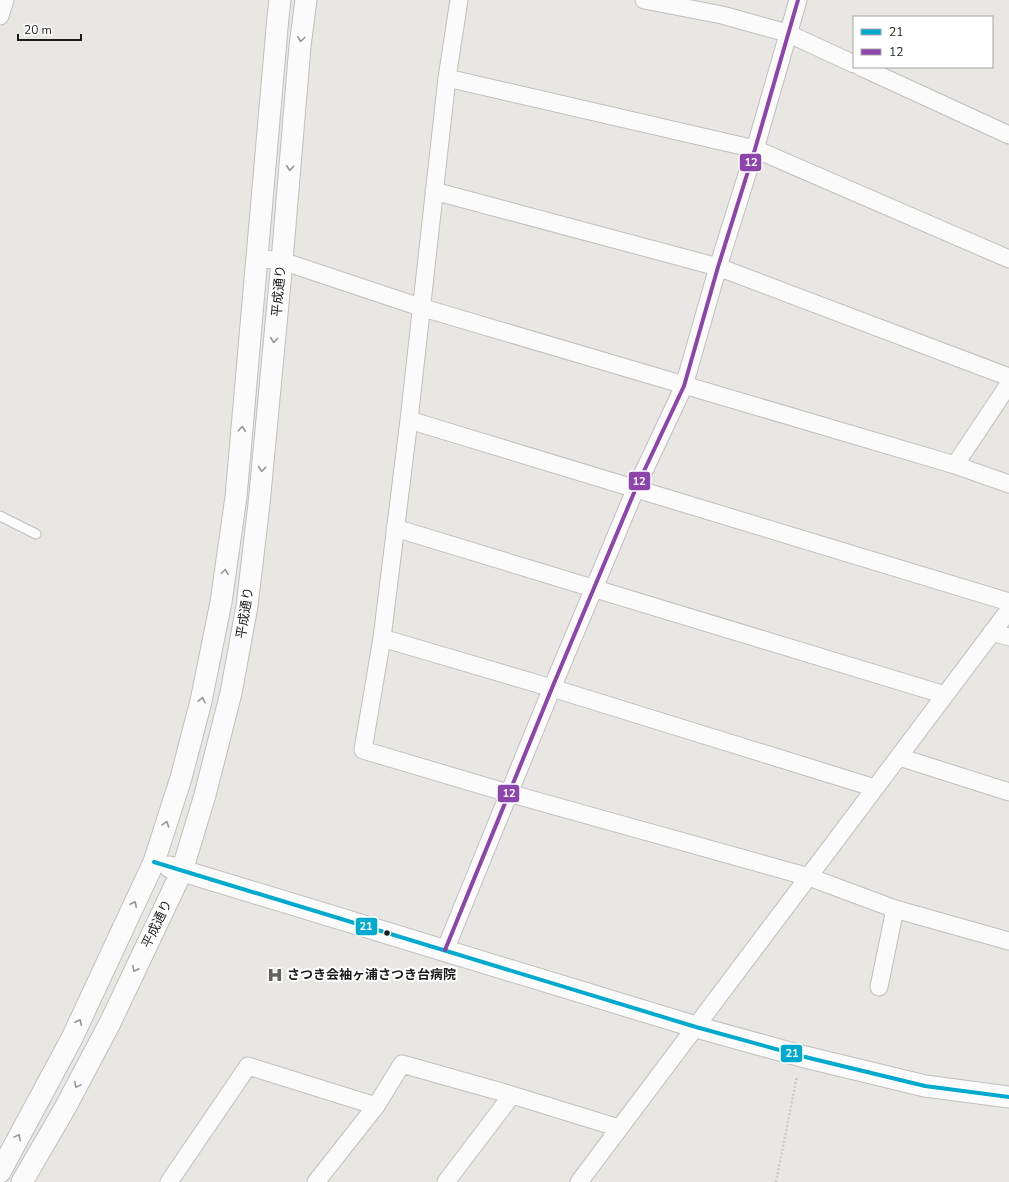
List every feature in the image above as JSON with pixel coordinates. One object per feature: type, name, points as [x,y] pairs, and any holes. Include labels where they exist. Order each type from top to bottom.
[{"type":"street","points":[[0,16],[6,0]]},
{"type":"street","name":"平成通り","points":[[0,1172],[72,1038],[154,862],[181,778],[201,701],[221,602],[236,497],[280,0]]},
{"type":"street","name":"平成通り","points":[[22,1182],[65,1108],[110,1023],[182,871],[206,795],[231,693],[247,606],[259,504],[282,261],[300,46],[306,0]]},
{"type":"street","points":[[459,0],[447,78],[420,307],[409,420],[382,638],[363,750],[508,793],[809,877],[896,909],[1009,941]]},
{"type":"street","points":[[644,0],[722,15],[787,33],[853,64]]},
{"type":"street","points":[[446,950],[508,793],[636,488],[684,386],[718,267],[755,149],[787,33],[798,0]]},
{"type":"street","points":[[863,68],[1009,135]]},
{"type":"street","points":[[447,78],[755,149],[1009,259]]},
{"type":"street","points":[[434,191],[718,267],[1009,377]]},
{"type":"street","points":[[256,258],[282,261],[420,307],[955,465],[1009,484]]},
{"type":"street","points":[[955,465],[1009,384]]},
{"type":"street","points":[[409,420],[1009,602]]},
{"type":"street","points":[[395,528],[945,695]]},
{"type":"street","points":[[579,1182],[1009,610]]},
{"type":"street","points":[[992,632],[1009,638]]},
{"type":"street","points":[[382,638],[552,688],[875,788]]},
{"type":"street","points":[[899,757],[1009,792]]},
{"type":"street","points":[[154,862],[696,1027],[801,1056],[925,1086],[1009,1097]]},
{"type":"street","points":[[879,987],[896,909]]},
{"type":"street","points":[[316,1182],[376,1106],[402,1064],[512,1095],[620,1128]]},
{"type":"street","points":[[169,1182],[248,1066],[376,1106]]},
{"type":"street","points":[[446,1182],[512,1095]]},
{"type":"lane","points":[[0,516],[36,534]]},
{"type":"path","points":[[776,1182],[801,1056]]},
{"type":"transit line","name":"12","points":[[445,950],[552,688],[636,488],[684,386],[798,0]]},
{"type":"transit line","name":"21","points":[[154,862],[696,1027],[801,1056],[925,1086],[1009,1097]]},
{"type":"place","name":"さつき会袖ヶ浦さつき台病院","points":[[275,975]]}]
